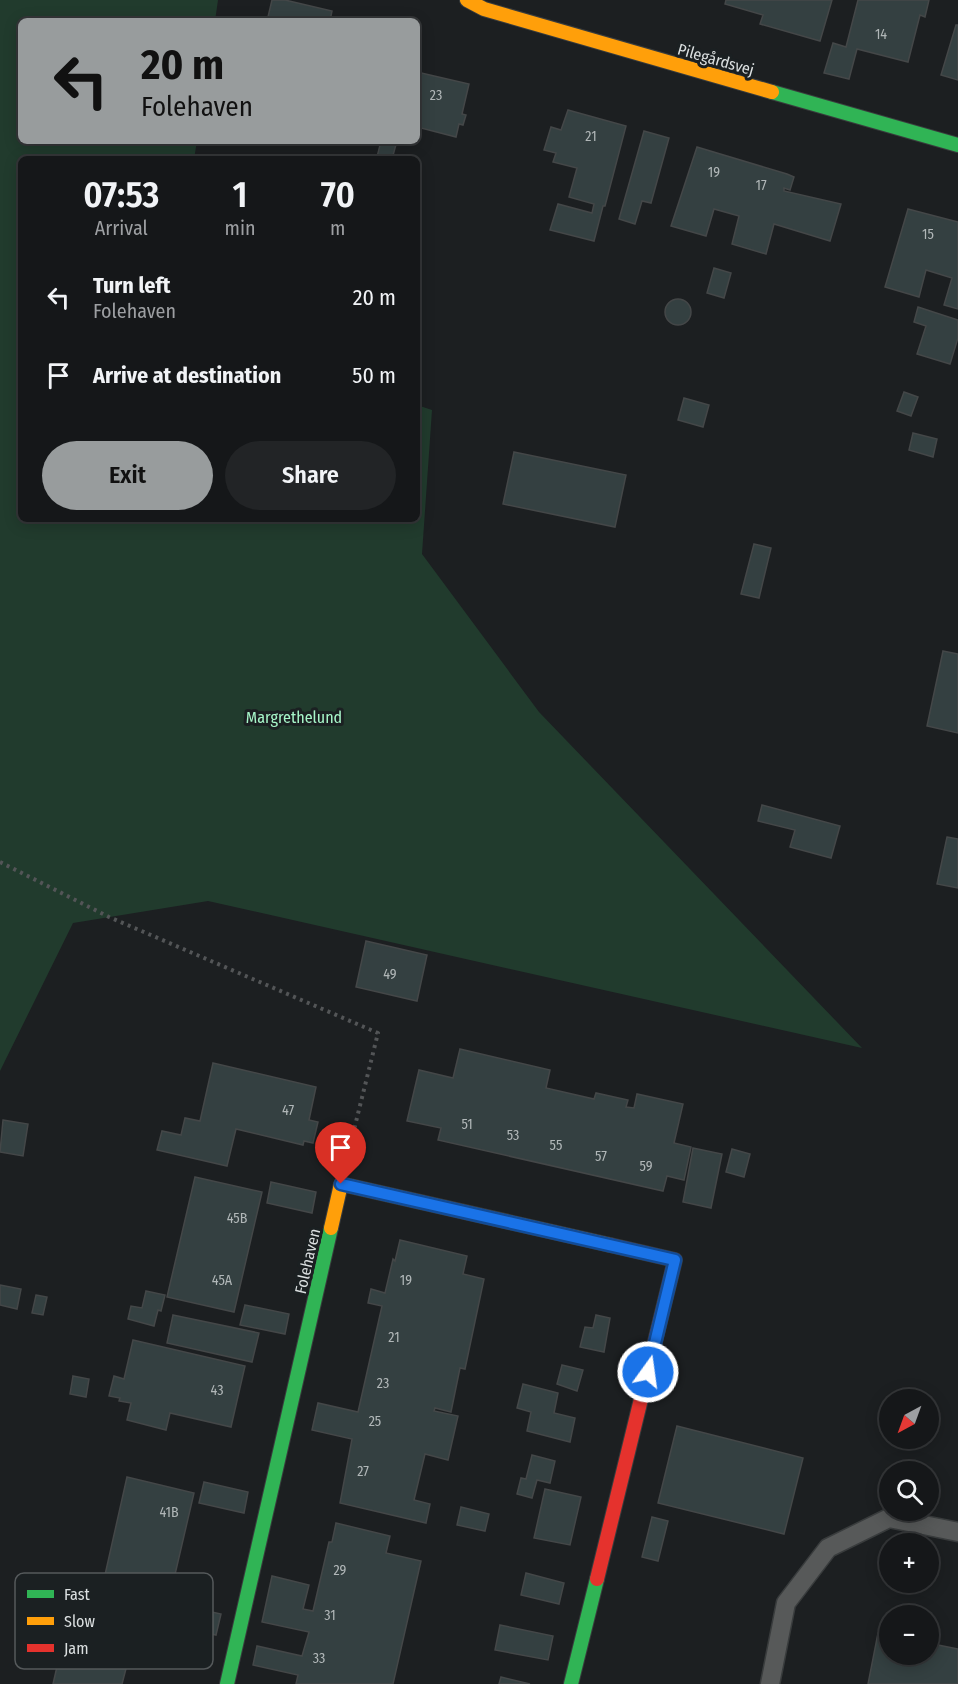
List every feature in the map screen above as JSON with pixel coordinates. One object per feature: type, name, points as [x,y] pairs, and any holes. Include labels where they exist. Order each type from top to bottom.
[{"type":"street","name":"Pilegårdsvej","points":[[467,0],[484,9],[958,145]]},
{"type":"street","name":"Folehaven","points":[[227,1684],[341,1184]]},
{"type":"street","points":[[341,1184],[675,1260],[571,1684]]},
{"type":"lane","points":[[770,1684],[786,1603],[828,1548],[889,1518],[958,1532]]},
{"type":"path","points":[[0,862],[109,917],[378,1033],[341,1184]]},
{"type":"green space","name":"Margrethelund","points":[[0,0],[218,0],[215,18],[18,18],[18,144],[196,144],[194,156],[18,156],[18,522],[420,522],[420,406],[432,410],[422,554],[539,712],[862,1048],[208,901],[73,923],[0,1071]]},
{"type":"building","points":[[272,0],[285,0],[332,11],[331,18],[268,18]]},
{"type":"building","points":[[726,0],[832,0],[820,41],[760,24],[763,15],[725,4]]},
{"type":"building","points":[[858,0],[929,0],[925,17],[920,15],[908,62],[857,49],[849,79],[824,73],[833,43],[846,47]]},
{"type":"building","points":[[956,25],[958,25],[958,80],[941,75]]},
{"type":"building","points":[[420,73],[469,84],[462,114],[466,115],[463,125],[459,124],[456,137],[420,128]]},
{"type":"building","points":[[568,110],[626,126],[594,241],[550,230],[558,204],[592,213],[594,204],[569,197],[577,168],[553,162],[556,153],[544,150],[551,127],[561,130]]},
{"type":"building","points":[[644,131],[669,138],[651,203],[642,201],[635,224],[619,219]]},
{"type":"building","points":[[380,144],[396,144],[393,156],[377,156]]},
{"type":"building","points":[[697,147],[794,177],[790,190],[784,188],[784,191],[841,204],[830,241],[774,224],[766,254],[732,244],[739,216],[714,209],[706,236],[671,226]]},
{"type":"building","points":[[908,209],[958,222],[958,309],[944,305],[952,278],[926,270],[919,297],[885,287]]},
{"type":"building","points":[[714,268],[731,273],[724,298],[707,293]]},
{"type":"building","points":[[678,299],[687,303],[691,312],[687,321],[678,325],[669,321],[665,312],[669,303]]},
{"type":"building","points":[[918,307],[958,320],[958,338],[950,364],[917,354],[926,326],[914,322]]},
{"type":"building","points":[[904,392],[918,397],[911,416],[897,411]]},
{"type":"building","points":[[684,398],[709,405],[703,427],[678,420]]},
{"type":"building","points":[[913,433],[937,439],[933,457],[909,450]]},
{"type":"building","points":[[514,452],[626,475],[615,527],[503,504]]},
{"type":"building","points":[[754,544],[771,548],[759,598],[741,594]]},
{"type":"building","points":[[943,651],[958,654],[958,733],[927,726]]},
{"type":"building","points":[[762,805],[840,826],[831,858],[790,847],[795,830],[758,821]]},
{"type":"building","points":[[947,837],[958,839],[958,888],[937,884]]},
{"type":"building","points":[[366,941],[427,955],[417,1001],[356,987]]},
{"type":"building","points":[[460,1049],[550,1070],[546,1088],[594,1099],[596,1093],[628,1100],[626,1107],[634,1108],[637,1094],[683,1104],[674,1143],[691,1147],[684,1180],[667,1176],[663,1191],[438,1140],[441,1128],[407,1121],[419,1070],[453,1078]]},
{"type":"building","points":[[213,1063],[316,1087],[309,1120],[318,1122],[313,1143],[304,1141],[303,1145],[236,1129],[227,1166],[157,1150],[162,1131],[181,1135],[185,1118],[200,1121]]},
{"type":"building","points":[[3,1120],[28,1124],[23,1156],[0,1152]]},
{"type":"building","points":[[693,1148],[722,1154],[711,1208],[683,1202]]},
{"type":"building","points":[[732,1149],[750,1154],[744,1177],[726,1172]]},
{"type":"building","points":[[195,1177],[262,1192],[234,1312],[167,1297]]},
{"type":"building","points":[[271,1182],[316,1192],[312,1213],[267,1203]]},
{"type":"building","points":[[400,1240],[467,1256],[463,1274],[484,1279],[465,1369],[460,1368],[451,1412],[435,1408],[434,1411],[458,1416],[448,1460],[425,1454],[414,1500],[430,1504],[426,1523],[340,1503],[352,1439],[312,1430],[318,1403],[358,1412],[382,1306],[368,1303],[371,1289],[385,1293]]},
{"type":"building","points":[[0,1285],[21,1289],[17,1309],[0,1305]]},
{"type":"building","points":[[146,1291],[165,1295],[154,1326],[128,1319],[131,1306],[142,1308]]},
{"type":"building","points":[[36,1295],[47,1297],[43,1315],[32,1313]]},
{"type":"building","points":[[245,1305],[289,1314],[285,1334],[240,1325]]},
{"type":"building","points":[[173,1315],[259,1333],[252,1362],[167,1343]]},
{"type":"building","points":[[596,1315],[610,1318],[604,1352],[580,1347],[585,1327],[593,1328]]},
{"type":"building","points":[[133,1340],[245,1366],[231,1427],[170,1413],[166,1430],[127,1420],[131,1403],[109,1396],[114,1376],[124,1379]]},
{"type":"building","points":[[562,1365],[583,1370],[577,1391],[557,1384]]},
{"type":"building","points":[[73,1376],[89,1379],[86,1397],[70,1394]]},
{"type":"building","points":[[523,1384],[558,1393],[554,1413],[575,1418],[570,1442],[527,1431],[531,1412],[517,1408]]},
{"type":"building","points":[[677,1426],[803,1458],[784,1534],[658,1503]]},
{"type":"building","points":[[532,1455],[555,1461],[550,1483],[537,1480],[532,1498],[517,1494],[521,1478],[526,1479]]},
{"type":"building","points":[[127,1477],[194,1493],[175,1573],[105,1573]]},
{"type":"building","points":[[204,1482],[248,1492],[244,1513],[199,1503]]},
{"type":"building","points":[[545,1489],[581,1497],[570,1545],[534,1538]]},
{"type":"building","points":[[461,1507],[489,1514],[485,1531],[457,1525]]},
{"type":"building","points":[[652,1517],[668,1521],[658,1561],[642,1557]]},
{"type":"building","points":[[336,1523],[390,1536],[386,1553],[421,1561],[393,1684],[296,1684],[298,1675],[253,1665],[257,1646],[302,1656],[309,1632],[262,1622],[272,1576],[309,1585],[303,1609],[313,1611],[329,1542],[332,1542]]},
{"type":"building","points":[[526,1573],[564,1583],[559,1604],[521,1595]]},
{"type":"building","points":[[213,1612],[221,1614],[216,1635],[213,1634]]},
{"type":"building","points":[[500,1625],[553,1636],[548,1660],[495,1650]]},
{"type":"building","points":[[878,1633],[879,1665],[939,1665],[939,1645],[958,1649],[958,1684],[868,1684]]},
{"type":"building","points":[[56,1669],[126,1669],[122,1684],[53,1684]]},
{"type":"building","points":[[501,1677],[530,1684],[499,1684]]},
{"type":"traffic: fast","points":[[772,92],[958,145]]},
{"type":"traffic: fast","points":[[227,1684],[331,1228]]},
{"type":"traffic: fast","points":[[571,1684],[597,1579]]},
{"type":"traffic: slow","points":[[467,0],[484,9],[772,92]]},
{"type":"traffic: slow","points":[[331,1228],[341,1184],[610,1245]]},
{"type":"traffic: jam","points":[[597,1579],[675,1260],[610,1245]]},
{"type":"route","points":[[341,1184],[675,1260],[648,1372]]}]
